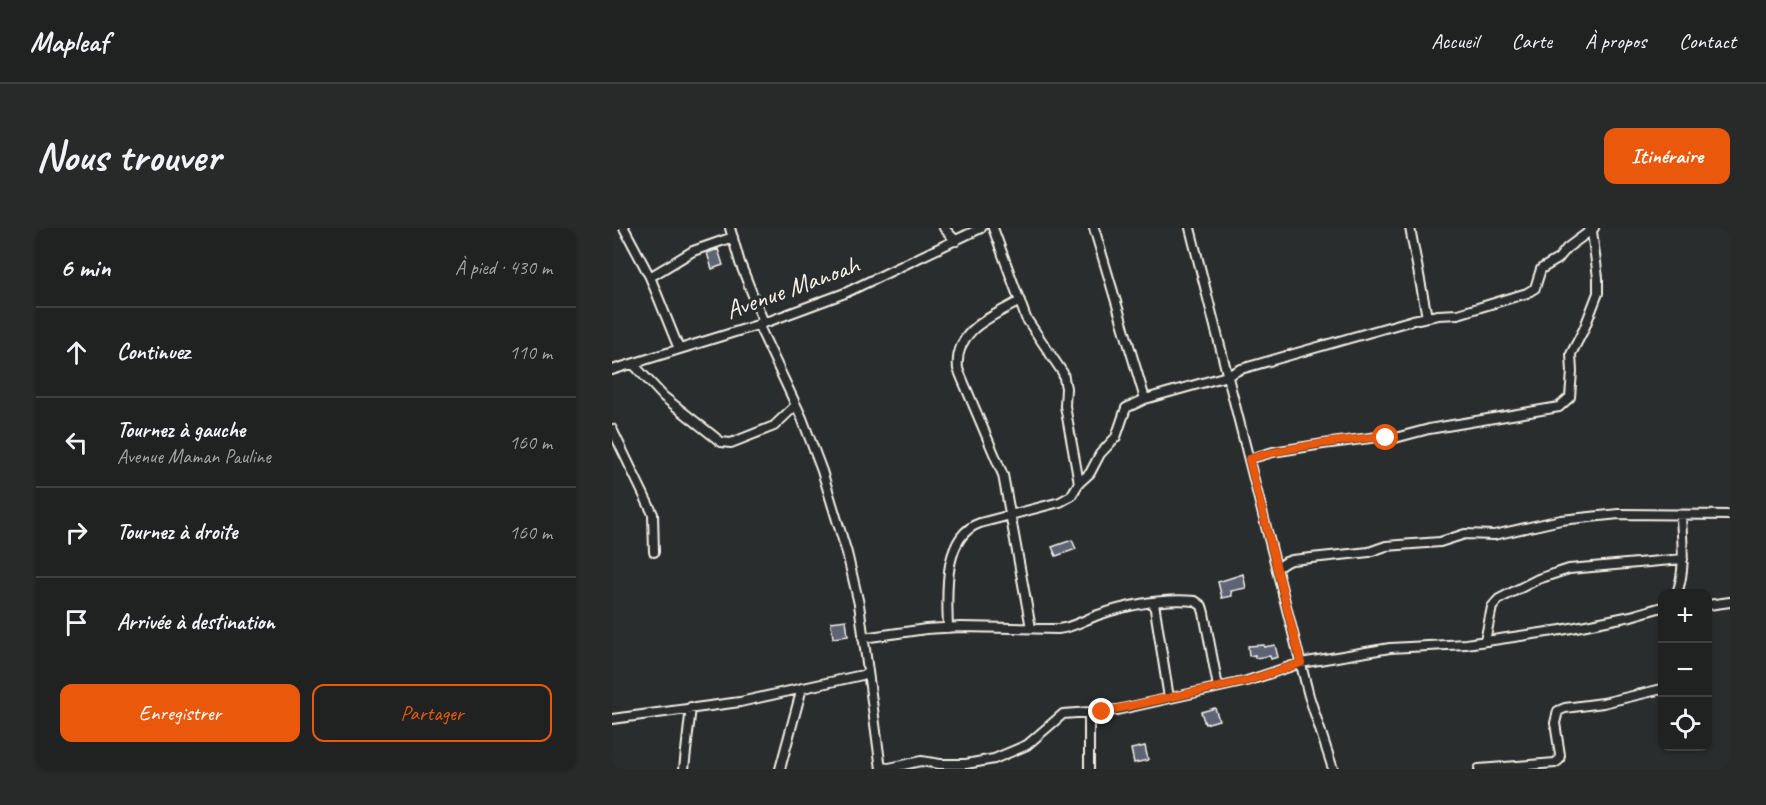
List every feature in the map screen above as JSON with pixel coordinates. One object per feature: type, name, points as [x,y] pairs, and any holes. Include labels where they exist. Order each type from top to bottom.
[{"type":"street","points":[[624,228],[650,277],[680,349]]},
{"type":"street","points":[[730,228],[761,324],[802,418],[822,471],[857,590],[881,768],[921,761],[966,764],[994,759],[1027,745],[1064,714],[1117,710],[1247,681],[1301,663],[1390,648],[1485,641],[1561,630],[1658,608]]},
{"type":"street","points":[[944,228],[957,241]]},
{"type":"street","name":"Avenue Manoah","points":[[612,370],[761,324],[845,293],[981,228]]},
{"type":"street","points":[[993,228],[1026,318],[1063,373],[1066,388],[1065,406],[1079,483]]},
{"type":"street","points":[[1094,228],[1145,399]]},
{"type":"street","points":[[1190,228],[1301,663],[1333,769]]},
{"type":"street","points":[[1410,228],[1427,317]]},
{"type":"street","points":[[1249,459],[1273,452],[1323,444],[1378,437],[1395,438],[1429,429],[1559,407],[1570,397],[1571,354],[1584,329],[1598,292],[1593,229]]},
{"type":"street","points":[[948,628],[946,591],[948,573],[967,529],[1065,500],[1071,496],[1079,483],[1090,473],[1100,454],[1116,437],[1126,408],[1145,399],[1227,376],[1241,369],[1427,317],[1458,314],[1527,293],[1535,288],[1541,269],[1558,260],[1567,248],[1593,229]]},
{"type":"street","points":[[650,277],[693,251],[733,237]]},
{"type":"street","points":[[1020,301],[972,330],[957,352],[957,361],[958,369],[1003,475],[1032,628]]},
{"type":"street","points":[[633,364],[664,397],[721,442],[731,443],[774,426],[795,406]]},
{"type":"street","points":[[612,429],[653,514],[654,552]]},
{"type":"street","points":[[1276,568],[1286,562],[1369,552],[1386,546],[1440,542],[1465,534],[1494,535],[1561,520],[1619,514],[1730,515]]},
{"type":"street","points":[[1678,589],[1683,559],[1681,516]]},
{"type":"street","points":[[1485,641],[1492,607],[1499,599],[1538,579],[1569,569],[1683,559]]},
{"type":"street","points":[[863,638],[986,626],[1066,628],[1097,615],[1154,603],[1195,601],[1202,606],[1218,687]]},
{"type":"street","points":[[1712,604],[1730,602]]},
{"type":"street","points":[[1154,603],[1169,698]]},
{"type":"street","points":[[612,719],[740,702],[867,674]]},
{"type":"street","points":[[780,769],[802,688]]},
{"type":"street","points":[[1479,769],[1555,763],[1560,758],[1555,723],[1558,711],[1658,690]]},
{"type":"street","points":[[684,769],[691,707]]},
{"type":"street","points":[[1089,713],[1089,769]]},
{"type":"building","points":[[718,249],[723,265],[712,269],[707,253]]},
{"type":"building","points":[[1072,540],[1076,549],[1056,556],[1052,547]]},
{"type":"building","points":[[1243,574],[1246,588],[1231,591],[1232,596],[1222,598],[1218,582]]},
{"type":"building","points":[[846,620],[848,636],[833,638],[831,622]]},
{"type":"building","points":[[1264,645],[1264,647],[1275,645],[1278,657],[1271,659],[1270,656],[1255,658],[1255,655],[1249,656],[1248,646]]},
{"type":"building","points":[[1215,708],[1219,720],[1205,724],[1201,712]]},
{"type":"building","points":[[1145,746],[1148,760],[1134,763],[1131,749]]},
{"type":"route","points":[[1102,712],[1247,681],[1274,670],[1301,663],[1249,459],[1273,452],[1323,444],[1386,438]]}]
